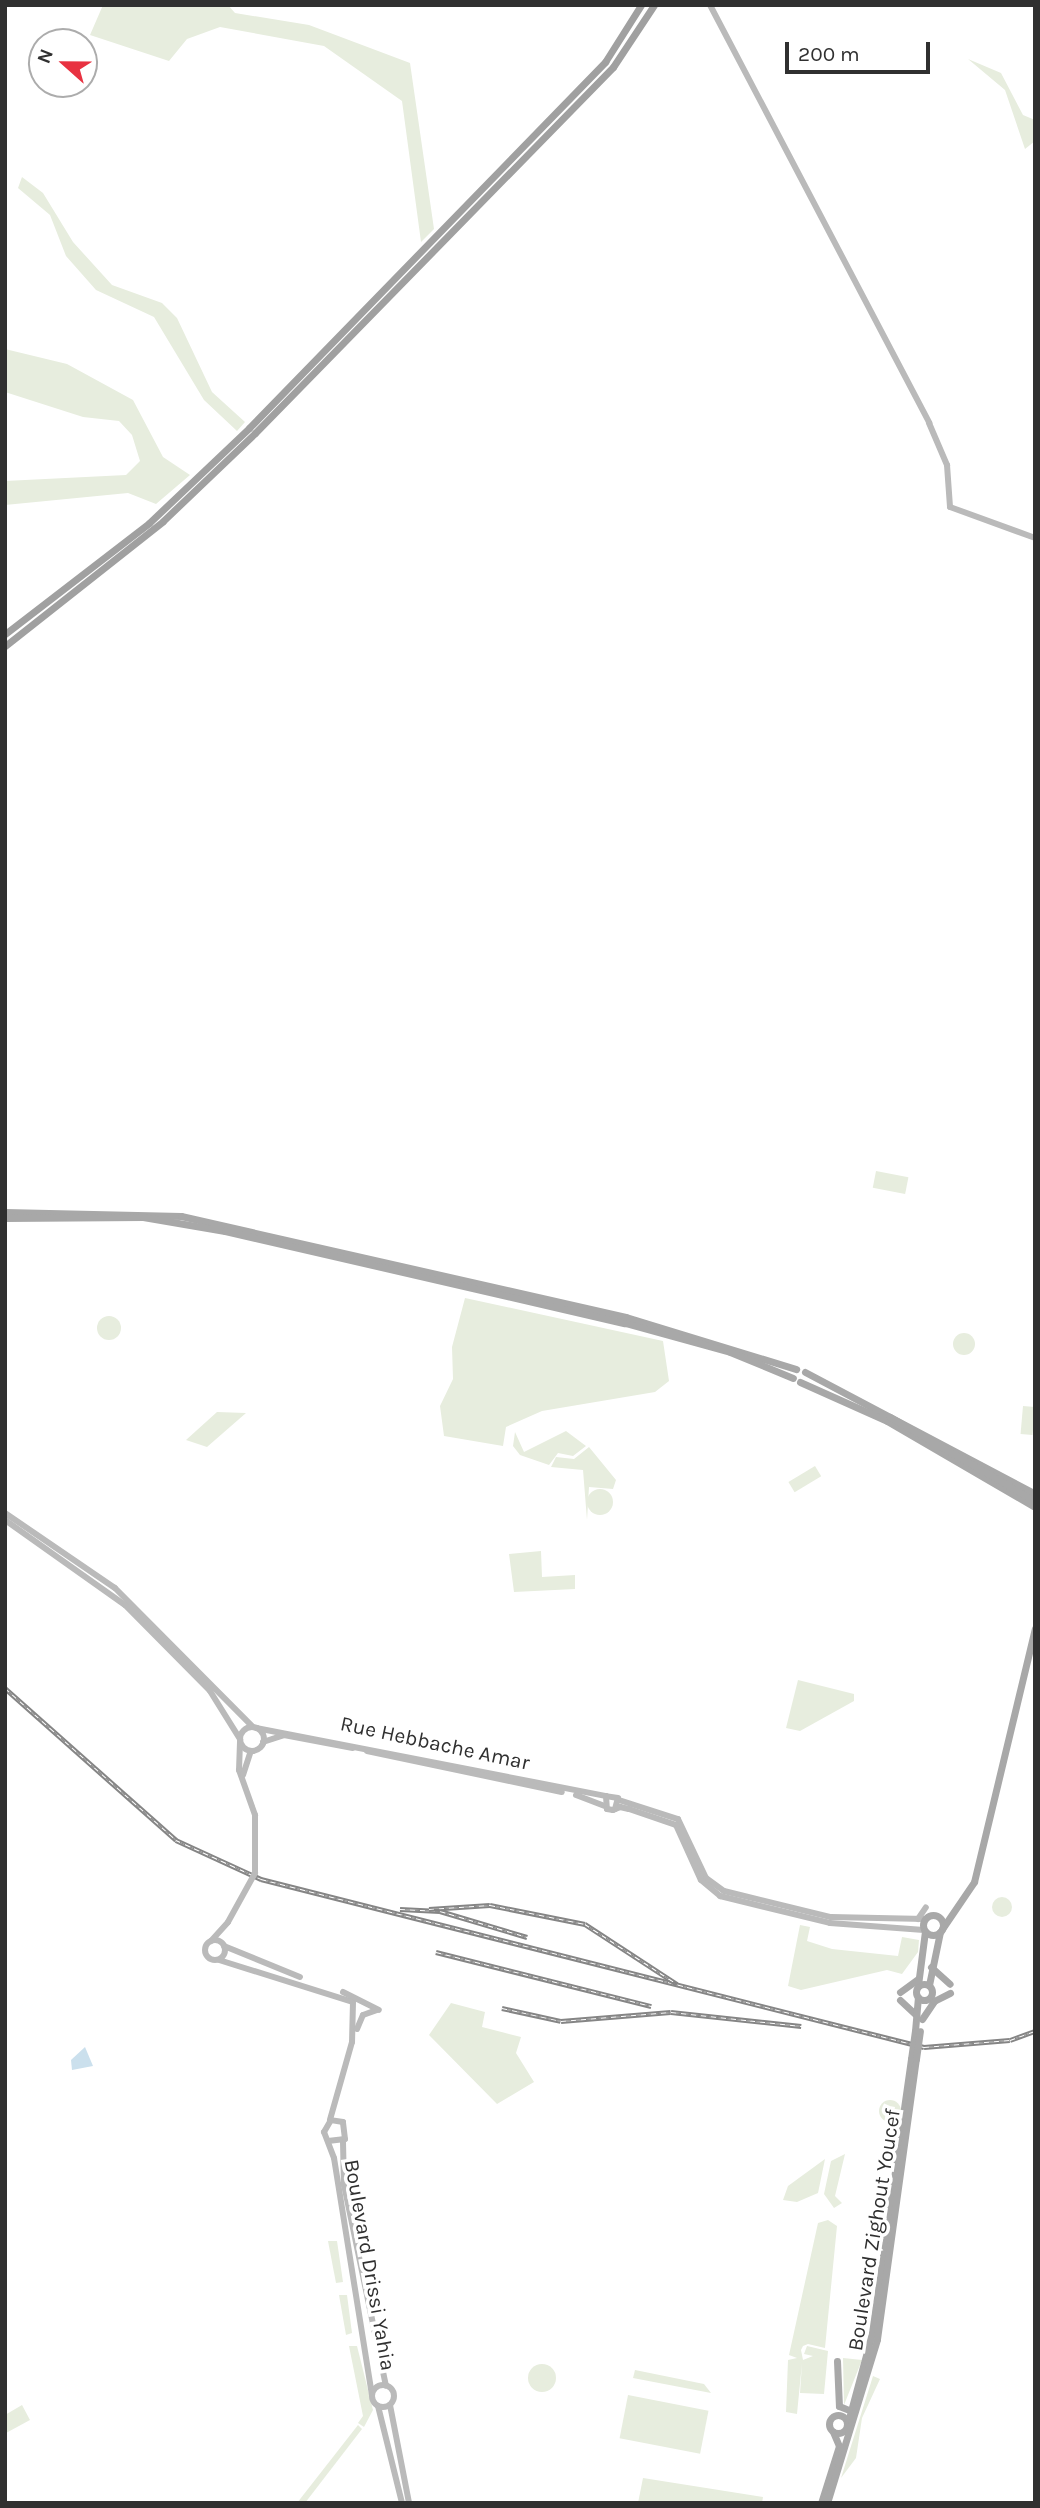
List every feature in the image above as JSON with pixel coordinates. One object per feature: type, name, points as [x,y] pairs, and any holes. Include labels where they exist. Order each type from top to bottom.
[{"type":"highway","points":[[5,634],[149,523],[249,428],[605,62],[641,5]]},
{"type":"highway","points":[[5,646],[154,529],[255,433],[613,68],[653,5]]},
{"type":"main road","points":[[710,5],[929,423],[947,465],[948,503],[964,516],[1035,538]]},
{"type":"main road","points":[[5,1212],[181,1216],[626,1317],[796,1368],[1035,1494]]},
{"type":"main road","points":[[5,1218],[143,1217],[225,1231],[625,1323],[730,1352],[893,1420],[1035,1501]]},
{"type":"main road","points":[[796,1368],[796,1380]]},
{"type":"main road","points":[[796,1380],[805,1373]]},
{"type":"main road","points":[[893,1420],[1035,1507]]},
{"type":"main road","points":[[5,1513],[115,1588],[234,1711],[255,1728],[263,1742],[251,1751],[243,1781]]},
{"type":"main road","points":[[5,1520],[119,1599],[210,1691],[240,1740],[251,1751]]},
{"type":"main road","points":[[926,1907],[922,1919],[922,1972],[918,1985],[929,1985],[930,1963],[941,1931],[965,1902],[976,1874],[1035,1628]]},
{"type":"main road","points":[[234,1711],[270,1727]]},
{"type":"main road","name":"Rue Hebbache Amar","points":[[255,1728],[270,1727],[619,1800]]},
{"type":"main road","points":[[240,1740],[255,1728]]},
{"type":"main road","name":"Rue Hebbache Amar","points":[[263,1742],[295,1737],[615,1809]]},
{"type":"main road","points":[[240,1740],[243,1781],[255,1815],[255,1873],[228,1922],[211,1941],[206,1954],[350,2000],[356,2009],[352,2042]]},
{"type":"main road","points":[[604,1805],[606,1796]]},
{"type":"main road","points":[[941,1931],[830,1923],[720,1896],[701,1880],[676,1825],[615,1809],[619,1800],[678,1819],[706,1878],[724,1891],[831,1917],[922,1919],[937,1916],[965,1902]]},
{"type":"main road","points":[[937,1916],[941,1931]]},
{"type":"main road","points":[[219,1959],[228,1922]]},
{"type":"main road","points":[[211,1941],[379,2010],[363,2015],[352,2042]]},
{"type":"main road","points":[[922,1972],[900,1996],[919,2018],[950,1988],[935,1976],[930,1963]]},
{"type":"main road","name":"Boulevard Zighout Youcef","points":[[852,2411],[877,2339],[919,2018],[918,1985]]},
{"type":"main road","name":"Boulevard Zighout Youcef","points":[[919,2018],[928,1999],[929,1985]]},
{"type":"main road","points":[[918,1997],[928,1999]]},
{"type":"main road","name":"Boulevard Drissi Yahia","points":[[352,2042],[328,2122],[328,2141],[372,2395],[378,2406]]},
{"type":"main road","points":[[328,2122],[345,2124],[343,2141],[328,2141]]},
{"type":"main road","name":"Boulevard Zighout Youcef","points":[[827,2503],[848,2438],[852,2411],[869,2351],[904,2136]]},
{"type":"main road","name":"Boulevard Drissi Yahia","points":[[343,2141],[344,2186],[386,2386],[394,2394],[390,2405]]},
{"type":"main road","points":[[837,2361],[838,2403],[842,2412],[852,2411],[848,2438]]},
{"type":"main road","points":[[372,2395],[386,2386]]},
{"type":"main road","points":[[821,2503],[839,2446],[831,2418],[838,2403]]},
{"type":"main road","points":[[402,2503],[378,2406],[390,2405],[409,2503]]},
{"type":"main road","points":[[831,2418],[839,2415],[848,2425]]},
{"type":"main road","points":[[833,2432],[848,2425]]},
{"type":"green space","points":[[103,5],[228,5],[235,13],[309,25],[410,63],[434,229],[421,242],[402,101],[324,46],[220,27],[187,39],[169,61],[98,38],[98,28],[93,28]]},
{"type":"green space","points":[[968,59],[1001,73],[1023,115],[1035,120],[1035,141],[1025,149],[1005,90]]},
{"type":"green space","points":[[22,177],[43,193],[73,242],[112,285],[162,303],[177,318],[212,392],[245,422],[237,431],[204,400],[154,317],[96,290],[66,256],[50,215],[18,188]]},
{"type":"green space","points":[[5,349],[67,364],[133,400],[163,457],[190,475],[156,504],[128,493],[5,505],[5,481],[126,475],[140,461],[132,435],[119,421],[83,417],[5,392]]},
{"type":"green space","points":[[876,1171],[908,1177],[905,1194],[873,1188]]},
{"type":"green space","points":[[465,1298],[663,1341],[669,1381],[655,1392],[542,1411],[506,1427],[503,1446],[444,1436],[440,1406],[453,1379],[452,1347]]},
{"type":"green space","points":[[109,1316],[117,1320],[121,1328],[117,1336],[109,1340],[101,1336],[97,1328],[101,1320]]},
{"type":"green space","points":[[964,1333],[972,1336],[975,1344],[972,1352],[964,1355],[956,1352],[953,1344],[956,1336]]},
{"type":"green space","points":[[1023,1406],[1035,1407],[1033,1435],[1021,1434]]},
{"type":"green space","points":[[217,1412],[246,1413],[207,1447],[186,1440]]},
{"type":"green space","points":[[566,1431],[586,1446],[573,1456],[558,1453],[549,1465],[520,1455],[513,1446],[515,1432],[524,1452]]},
{"type":"green space","points":[[589,1447],[616,1480],[613,1489],[589,1487],[587,1520],[583,1470],[551,1467],[556,1457],[574,1459]]},
{"type":"green space","points":[[815,1466],[821,1476],[795,1492],[788,1482]]},
{"type":"green space","points":[[600,1489],[609,1493],[613,1502],[609,1511],[600,1515],[591,1511],[587,1502],[591,1493]]},
{"type":"green space","points":[[541,1551],[542,1577],[575,1575],[575,1589],[514,1592],[509,1554]]},
{"type":"green space","points":[[798,1680],[854,1694],[854,1701],[800,1731],[786,1728]]},
{"type":"green space","points":[[1002,1897],[1009,1900],[1012,1907],[1009,1914],[1002,1917],[995,1914],[992,1907],[995,1900]]},
{"type":"green space","points":[[800,1925],[810,1927],[807,1941],[832,1949],[898,1956],[902,1937],[919,1940],[918,1952],[902,1974],[887,1970],[801,1990],[788,1986]]},
{"type":"green space","points":[[451,2003],[485,2012],[482,2027],[521,2037],[516,2053],[534,2082],[497,2104],[429,2035]]},
{"type":"green space","points":[[890,2100],[900,2107],[901,2111],[894,2121],[890,2122],[880,2115],[879,2111],[886,2101]]},
{"type":"green space","points":[[845,2154],[835,2196],[842,2203],[834,2208],[824,2194],[831,2161]]},
{"type":"green space","points":[[825,2159],[818,2193],[797,2202],[783,2200],[788,2186]]},
{"type":"green space","points":[[828,2220],[837,2226],[825,2348],[808,2344],[801,2350],[803,2360],[813,2356],[804,2354],[807,2346],[828,2351],[824,2394],[800,2393],[802,2363],[797,2414],[786,2412],[788,2360],[797,2358],[789,2355],[818,2223]]},
{"type":"green space","points":[[328,2241],[337,2241],[343,2282],[336,2283]]},
{"type":"green space","points":[[339,2295],[347,2295],[352,2333],[346,2335]]},
{"type":"green space","points":[[349,2346],[357,2346],[373,2410],[364,2427],[358,2423],[363,2416]]},
{"type":"green space","points":[[843,2358],[862,2360],[844,2405]]},
{"type":"green space","points":[[542,2364],[552,2368],[556,2378],[552,2388],[542,2392],[532,2388],[528,2378],[532,2368]]},
{"type":"green space","points":[[635,2370],[704,2384],[711,2393],[633,2378]]},
{"type":"green space","points":[[873,2376],[880,2379],[862,2418],[856,2458],[841,2478]]},
{"type":"green space","points":[[628,2395],[708,2411],[700,2454],[620,2438]]},
{"type":"green space","points":[[22,2405],[30,2420],[6,2433],[5,2415]]},
{"type":"green space","points":[[358,2425],[362,2429],[305,2503],[297,2503]]},
{"type":"green space","points":[[643,2478],[763,2497],[762,2503],[638,2503]]},
{"type":"water","points":[[85,2047],[93,2066],[72,2070],[71,2060]]},
{"type":"railway","points":[[5,1688],[176,1840],[261,1879],[924,2047],[1010,2040],[1035,2031]]},
{"type":"railway","points":[[429,1909],[490,1905],[585,1924],[677,1984]]},
{"type":"railway","points":[[400,1909],[440,1911],[527,1937]]},
{"type":"railway","points":[[436,1952],[651,2006]]},
{"type":"railway","points":[[502,2008],[561,2021],[671,2012],[801,2026]]}]
